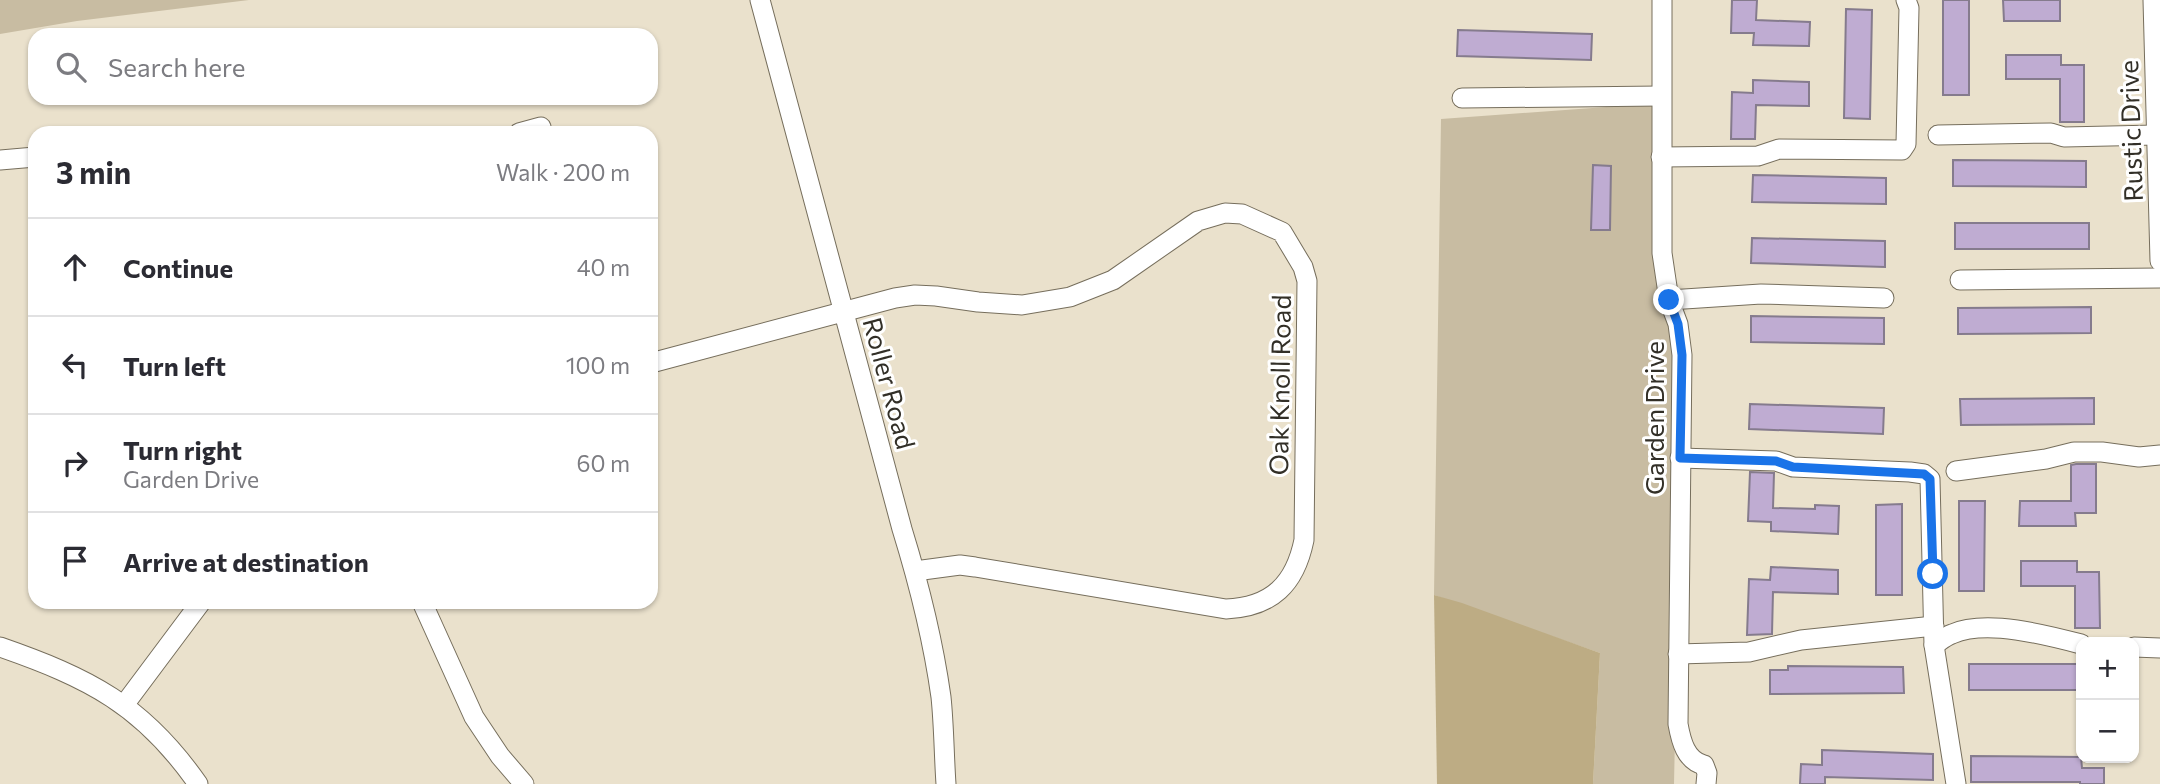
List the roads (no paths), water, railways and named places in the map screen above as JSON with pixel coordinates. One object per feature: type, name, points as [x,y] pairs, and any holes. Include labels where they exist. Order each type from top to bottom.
[{"type":"street","name":"Roller Road","points":[[760,0],[915,571],[941,699],[946,784]]},
{"type":"street","name":"Garden Drive","points":[[1662,0],[1662,253],[1669,300],[1678,324],[1682,355],[1678,724],[1689,758],[1704,765],[1707,773],[1706,784]]},
{"type":"street","points":[[1661,157],[1758,156],[1779,149],[1902,150],[1906,144],[1909,8],[1906,0]]},
{"type":"street","name":"Rustic Drive","points":[[2153,0],[2160,261]]},
{"type":"street","points":[[1462,98],[1661,96]]},
{"type":"street","points":[[1938,135],[2156,135]]},
{"type":"street","points":[[0,160],[28,158]]},
{"type":"street","name":"Oak Knoll Road","points":[[658,361],[895,298],[936,296],[1022,305],[1070,297],[1113,280],[1198,221],[1225,213],[1242,214],[1282,232],[1303,267],[1307,281],[1304,540],[1300,558],[1280,592],[1247,608],[1226,609],[975,566],[960,565],[915,571]]},
{"type":"street","points":[[1960,280],[2160,278]]},
{"type":"street","points":[[1669,300],[1761,293],[1884,298]]},
{"type":"street","points":[[1956,471],[2046,459],[2074,452],[2102,452],[2139,457],[2160,455]]},
{"type":"street","points":[[1680,458],[1776,461],[1793,467],[1924,474],[1930,479],[1934,636],[1956,784]]},
{"type":"street","points":[[124,705],[196,609]]},
{"type":"street","points":[[425,609],[469,708],[500,756],[524,784]]},
{"type":"street","points":[[1678,654],[1749,652],[1801,640],[1934,636],[1971,628],[2031,632],[2076,641]]},
{"type":"street","points":[[0,647],[79,677],[124,705],[166,743],[198,784]]},
{"type":"street","points":[[2139,647],[2160,648]]}]
